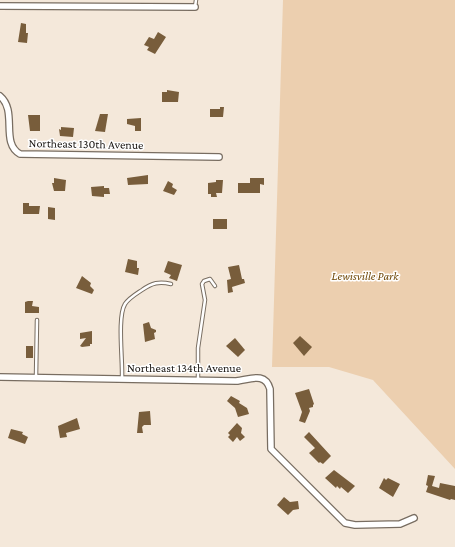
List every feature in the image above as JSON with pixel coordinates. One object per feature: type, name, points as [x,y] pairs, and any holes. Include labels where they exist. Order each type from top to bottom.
[{"type":"street","points":[[0,6],[195,7]]},
{"type":"street","name":"Northeast 130th Avenue","points":[[0,96],[5,101],[7,107],[8,142],[12,149],[20,154],[219,157]]},
{"type":"street","name":"Northeast 134th Avenue","points":[[0,377],[198,381],[241,381],[255,377],[262,378],[267,382],[270,389],[271,449],[346,523],[355,525],[400,524],[414,518]]},
{"type":"lane","points":[[195,7],[196,0]]},
{"type":"lane","points":[[198,381],[198,348],[205,300],[202,284],[204,281],[210,280],[215,286]]},
{"type":"lane","points":[[122,379],[122,310],[126,303],[152,283],[161,282],[171,284]]},
{"type":"lane","points":[[36,378],[37,320]]},
{"type":"green space","name":"Lewisville Park","points":[[283,0],[455,0],[455,469],[373,380],[329,367],[272,367]]},
{"type":"building","points":[[21,23],[26,24],[26,33],[28,33],[27,43],[18,42]]},
{"type":"building","points":[[158,32],[166,37],[155,54],[147,50],[149,47],[144,45],[149,37],[154,39]]},
{"type":"building","points":[[167,90],[179,92],[178,102],[162,102],[162,92],[167,92]]},
{"type":"building","points":[[220,107],[224,107],[223,117],[210,117],[210,109],[220,109]]},
{"type":"building","points":[[100,114],[108,114],[105,132],[95,131]]},
{"type":"building","points":[[28,115],[40,115],[40,131],[30,131]]},
{"type":"building","points":[[141,118],[141,131],[135,131],[135,126],[127,124],[127,119]]},
{"type":"building","points":[[61,127],[74,128],[73,137],[60,136],[59,129],[61,130]]},
{"type":"building","points":[[148,175],[148,184],[128,185],[127,178]]},
{"type":"building","points":[[54,178],[66,180],[65,191],[54,191],[52,183],[54,183]]},
{"type":"building","points":[[250,178],[264,178],[264,185],[260,184],[260,193],[238,193],[238,183],[250,183]]},
{"type":"building","points":[[216,180],[223,180],[222,193],[216,193],[217,197],[211,197],[211,194],[208,194],[208,183],[216,182]]},
{"type":"building","points":[[168,181],[173,184],[172,187],[177,190],[174,195],[163,191]]},
{"type":"building","points":[[104,186],[104,188],[109,188],[110,194],[104,194],[104,197],[92,196],[91,187]]},
{"type":"building","points":[[23,203],[29,203],[29,206],[40,206],[39,214],[23,214]]},
{"type":"building","points":[[48,207],[55,208],[55,220],[48,219]]},
{"type":"building","points":[[213,219],[227,219],[227,229],[213,229]]},
{"type":"building","points":[[128,259],[137,261],[137,268],[139,268],[138,275],[125,272]]},
{"type":"building","points":[[168,261],[182,265],[177,281],[169,278],[171,275],[164,272]]},
{"type":"building","points":[[239,265],[242,279],[244,279],[245,283],[232,287],[233,292],[228,293],[227,280],[231,279],[228,267]]},
{"type":"building","points":[[82,276],[91,283],[90,286],[94,290],[92,294],[76,288]]},
{"type":"building","points":[[33,301],[32,306],[39,307],[39,313],[25,313],[25,302]]},
{"type":"building","points":[[149,322],[151,328],[156,330],[154,333],[155,339],[145,342],[143,324]]},
{"type":"building","points":[[92,331],[92,344],[90,344],[90,346],[80,346],[86,338],[80,339],[80,333]]},
{"type":"building","points":[[300,336],[312,347],[304,356],[293,343]]},
{"type":"building","points":[[235,338],[245,350],[238,357],[226,346]]},
{"type":"building","points":[[26,346],[33,346],[33,358],[26,358]]},
{"type":"building","points":[[309,389],[314,404],[313,407],[309,408],[310,411],[305,423],[299,421],[302,412],[295,393]]},
{"type":"building","points":[[231,396],[240,401],[239,403],[247,408],[249,414],[238,417],[235,408],[227,401]]},
{"type":"building","points":[[150,411],[151,425],[144,425],[142,427],[143,433],[137,433],[139,412]]},
{"type":"building","points":[[77,418],[80,429],[66,433],[67,437],[60,438],[58,426]]},
{"type":"building","points":[[237,423],[242,428],[241,433],[245,437],[240,441],[237,437],[233,442],[228,437],[230,435],[228,433]]},
{"type":"building","points":[[11,429],[23,432],[22,434],[28,437],[25,444],[8,438]]},
{"type":"building","points":[[309,432],[331,456],[323,464],[320,462],[319,463],[309,453],[315,448],[304,437]]},
{"type":"building","points":[[334,470],[355,486],[348,493],[341,487],[340,489],[337,486],[336,488],[325,478]]},
{"type":"building","points":[[428,475],[435,476],[432,486],[439,488],[440,483],[455,486],[455,500],[450,500],[426,492],[428,486],[426,485]]},
{"type":"building","points":[[384,478],[386,480],[388,478],[400,484],[393,497],[379,488]]},
{"type":"building","points":[[284,497],[290,502],[298,501],[299,509],[293,510],[288,515],[277,505]]}]
